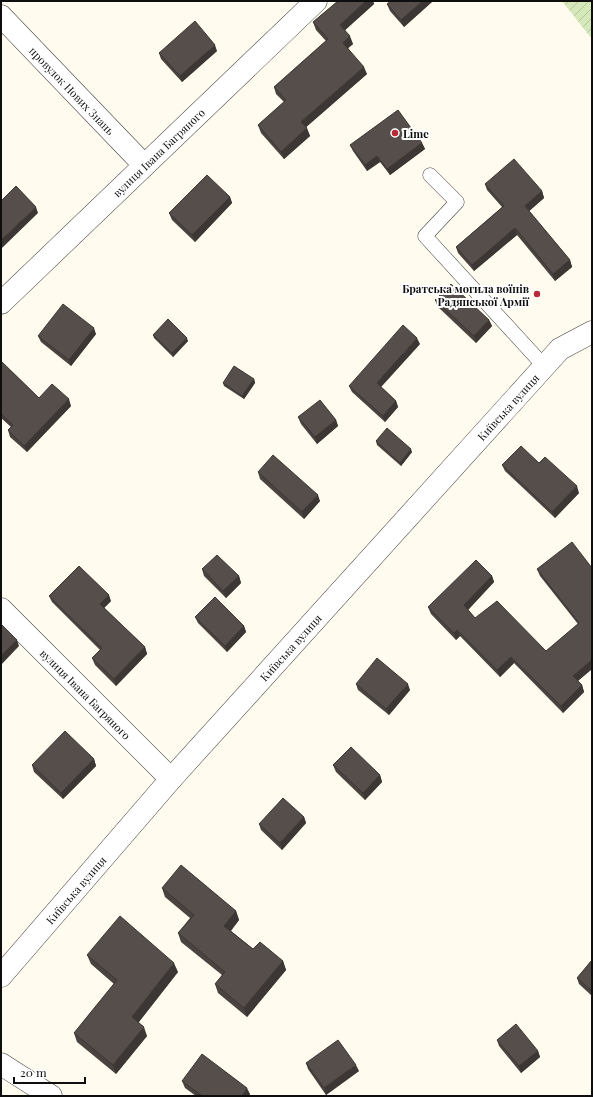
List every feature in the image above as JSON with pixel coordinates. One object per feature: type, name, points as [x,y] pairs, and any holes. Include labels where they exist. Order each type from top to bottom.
[{"type":"street","name":"вулиця Івана Багряного","points":[[1,303],[316,1]]},
{"type":"street","name":"провулок Нових Знань","points":[[1,16],[144,165]]},
{"type":"street","name":"Київська вулиця","points":[[1,976],[171,779],[544,366],[560,349],[592,332]]},
{"type":"street","name":"вулиця Івана Багряного","points":[[1,609],[171,779]]},
{"type":"street","points":[[1,1064],[51,1096]]},
{"type":"lane","points":[[430,175],[457,202],[425,236],[544,366]]},
{"type":"green space","points":[[562,1],[592,1],[592,39]]},
{"type":"building","points":[[338,1],[366,1],[340,25],[350,36],[343,43],[364,67],[301,122],[307,128],[281,152],[258,125],[286,100],[274,87],[328,39],[313,22]]},
{"type":"building","points":[[391,1],[423,1],[401,20],[387,4]]},
{"type":"building","points":[[195,21],[215,45],[180,76],[159,53]]},
{"type":"building","name":"Lime","points":[[398,110],[422,143],[387,169],[377,156],[365,165],[350,145]]},
{"type":"building","points":[[514,159],[542,191],[525,206],[570,260],[553,274],[515,228],[472,265],[456,247],[504,206],[485,184]]},
{"type":"building","points":[[207,175],[230,197],[192,235],[169,213]]},
{"type":"building","points":[[16,186],[36,207],[1,240],[1,201]]},
{"type":"building","points":[[451,284],[489,320],[474,336],[435,300]]},
{"type":"building","points":[[63,304],[94,328],[69,360],[38,336]]},
{"type":"building","points":[[168,319],[187,338],[172,353],[153,335]]},
{"type":"building","points":[[403,325],[417,338],[377,383],[396,401],[383,416],[349,386]]},
{"type":"building","points":[[1,361],[39,398],[52,384],[69,399],[24,446],[8,430],[13,425],[1,414]]},
{"type":"building","points":[[234,366],[254,379],[242,396],[223,383]]},
{"type":"building","points":[[320,400],[336,420],[315,437],[298,417]]},
{"type":"building","points":[[387,428],[411,449],[400,463],[376,441]]},
{"type":"building","points":[[521,446],[539,463],[545,457],[577,486],[552,512],[502,465]]},
{"type":"building","points":[[273,455],[318,495],[302,512],[258,472]]},
{"type":"building","points":[[572,542],[592,568],[592,660],[573,676],[582,685],[561,706],[511,657],[497,670],[457,630],[454,633],[428,607],[476,560],[492,576],[464,605],[475,618],[497,601],[546,651],[579,623],[537,569]]},
{"type":"building","points":[[217,555],[239,576],[223,591],[202,569]]},
{"type":"building","points":[[79,566],[109,595],[100,604],[145,647],[114,679],[92,658],[102,648],[49,596]]},
{"type":"building","points":[[215,597],[244,626],[225,646],[195,617]]},
{"type":"building","points":[[1,624],[17,640],[1,656]]},
{"type":"building","points":[[377,658],[408,684],[386,709],[356,684]]},
{"type":"building","points":[[65,731],[94,759],[61,793],[32,765]]},
{"type":"building","points":[[351,747],[380,775],[363,793],[333,765]]},
{"type":"building","points":[[283,798],[304,817],[280,843],[259,824]]},
{"type":"building","points":[[181,865],[236,911],[224,926],[253,949],[260,942],[283,961],[244,1008],[215,984],[225,972],[178,933],[194,915],[162,888]]},
{"type":"building","points":[[120,916],[174,963],[132,1017],[144,1027],[113,1065],[74,1033],[117,980],[87,955]]},
{"type":"building","points":[[592,960],[592,991],[577,978]]},
{"type":"building","points":[[516,1024],[538,1051],[519,1066],[497,1040]]},
{"type":"building","points":[[338,1040],[356,1065],[324,1088],[306,1063]]},
{"type":"building","points":[[202,1054],[247,1088],[242,1096],[202,1096],[182,1081]]},
{"type":"place","name":"Lime","points":[[395,133]]},
{"type":"place","name":"Братська могила воїнів Радянської Армії","points":[[537,294]]}]
